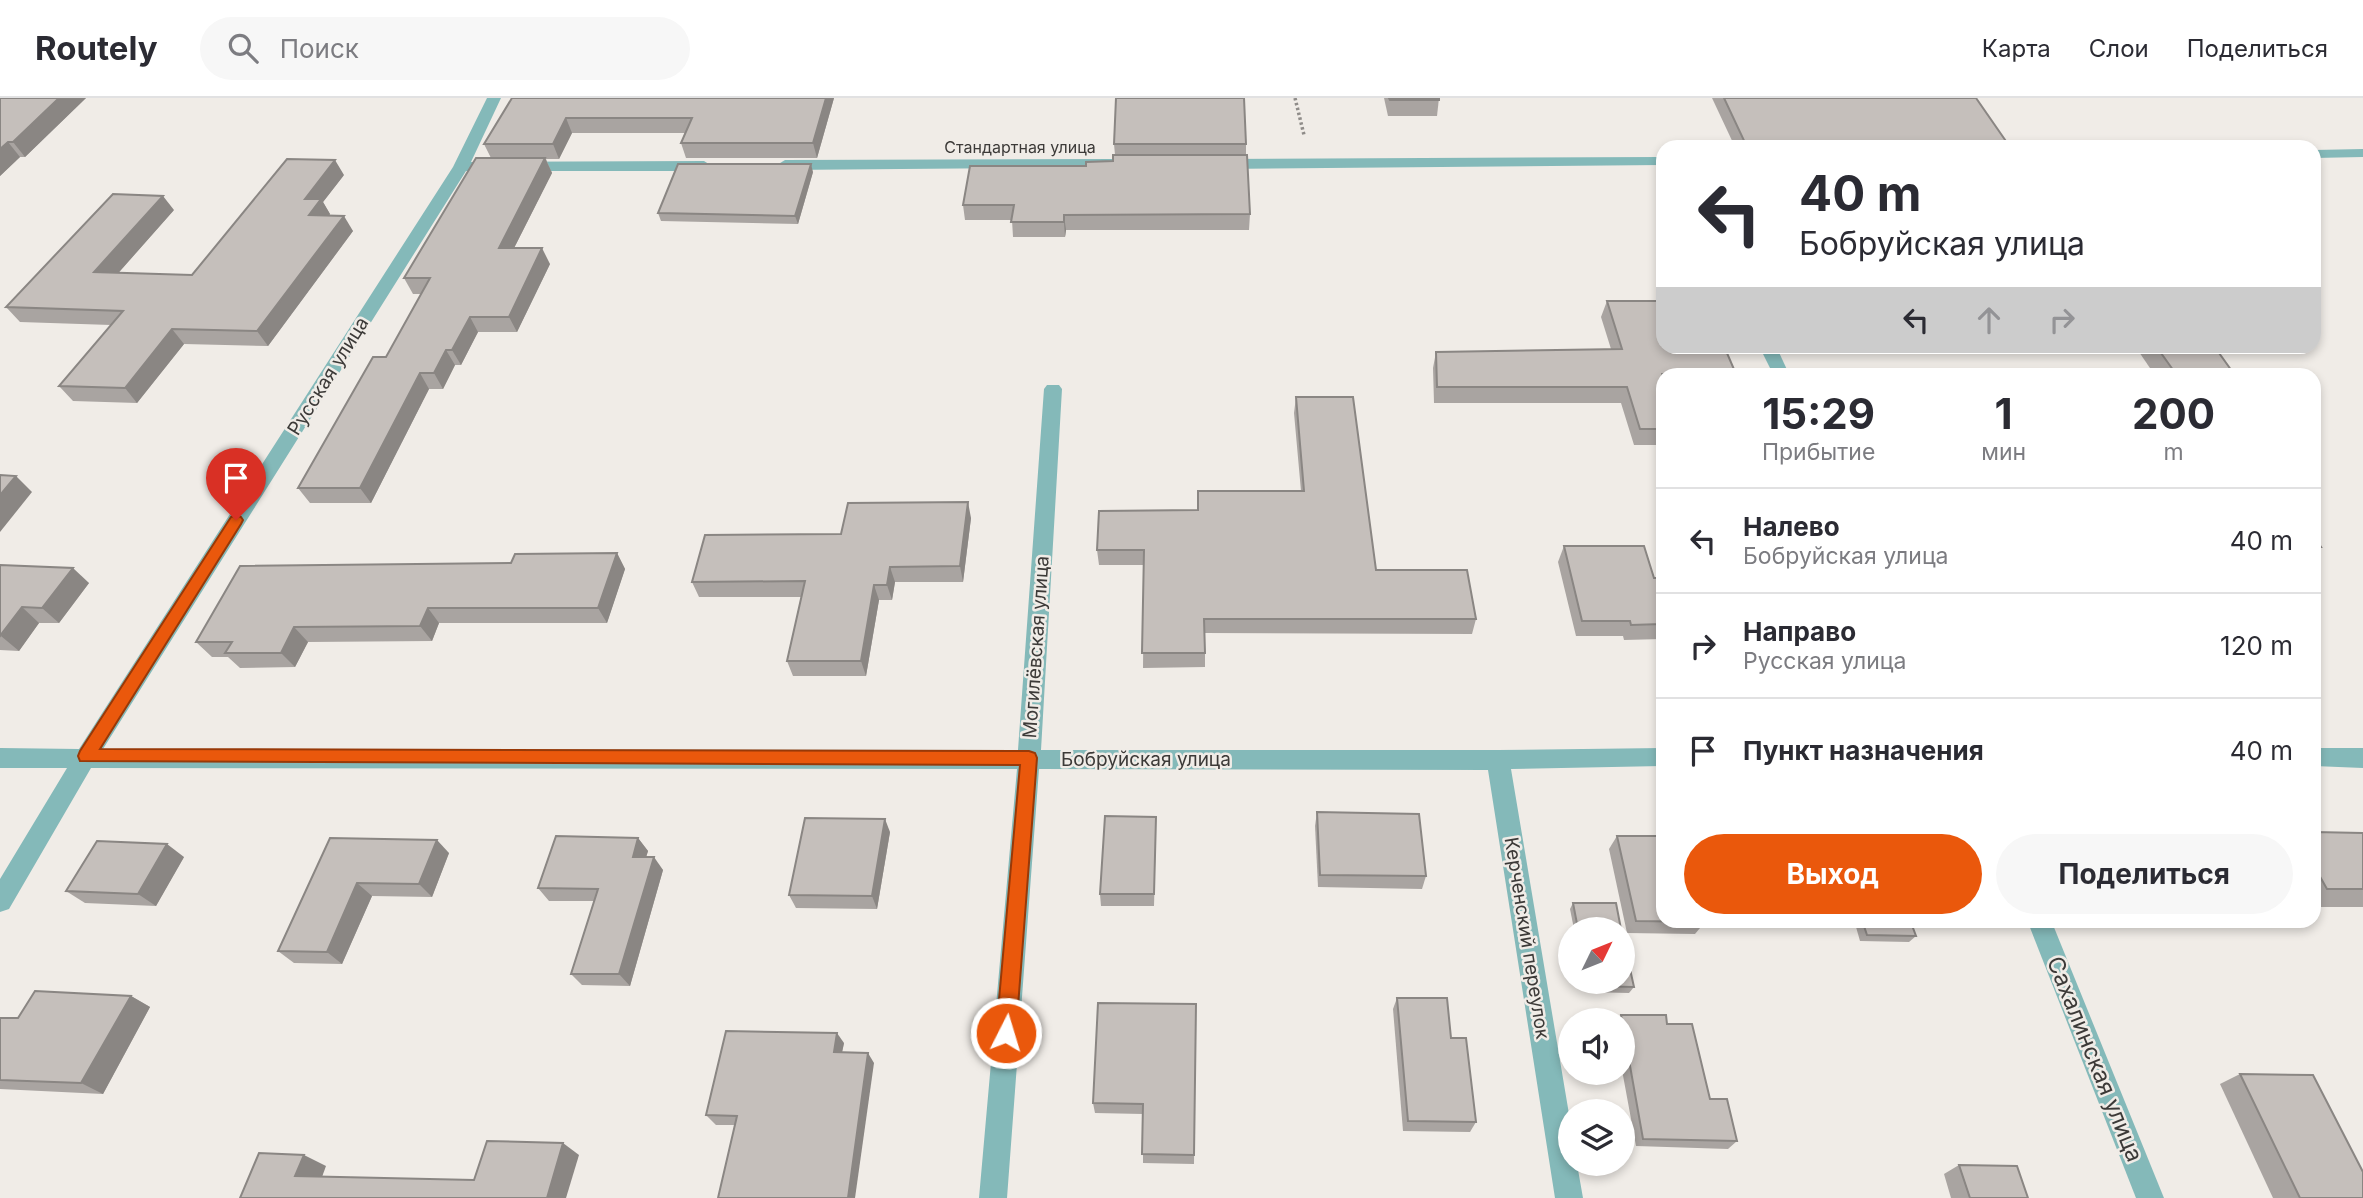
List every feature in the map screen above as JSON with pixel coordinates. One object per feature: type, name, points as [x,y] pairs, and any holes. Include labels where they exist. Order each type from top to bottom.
[{"type":"street","name":"Русская улица","points":[[0,901],[86,756],[461,167],[494,98]]},
{"type":"street","points":[[2321,153],[2363,153]]},
{"type":"street","points":[[1199,164],[1656,162]]},
{"type":"street","name":"Стандартная улица","points":[[767,166],[1129,164]]},
{"type":"street","points":[[461,167],[725,166]]},
{"type":"street","name":"Могилёвская улица","points":[[993,1198],[1029,758],[1053,389]]},
{"type":"street","name":"Бобруйская улица","points":[[0,758],[86,756],[1498,760],[1656,757]]},
{"type":"street","points":[[2321,757],[2363,758]]},
{"type":"street","name":"Керченский переулок","points":[[1498,760],[1569,1198]]},
{"type":"street","name":"Сахалинская улица","points":[[2042,928],[2150,1198]]},
{"type":"building","points":[[0,98],[59,98],[13,142],[8,142],[0,149]]},
{"type":"building","points":[[512,98],[826,98],[813,143],[681,143],[692,118],[566,118],[553,144],[484,144]]},
{"type":"building","points":[[1116,98],[1244,98],[1246,144],[1114,144]]},
{"type":"building","points":[[1389,98],[1439,98],[1439,100],[1390,100]]},
{"type":"building","points":[[1724,98],[1976,98],[2005,140],[1744,140]]},
{"type":"building","points":[[1113,155],[1247,155],[1250,214],[1064,215],[1064,222],[1011,222],[1014,205],[963,205],[970,166],[1086,166],[1086,162],[1113,161]]},
{"type":"building","points":[[476,158],[545,158],[499,248],[542,248],[509,317],[470,317],[452,350],[446,350],[434,373],[420,373],[360,488],[298,488],[373,357],[386,357],[430,278],[404,278]]},
{"type":"building","points":[[287,159],[335,160],[305,199],[321,199],[309,215],[344,216],[257,331],[172,329],[125,388],[59,386],[123,311],[6,307],[113,194],[163,196],[94,272],[192,275]]},
{"type":"building","points":[[678,164],[811,164],[795,216],[658,213]]},
{"type":"building","points":[[1607,301],[1656,301],[1656,354],[1727,354],[1733,368],[1656,368],[1656,429],[1640,429],[1627,387],[1437,387],[1436,352],[1622,349]]},
{"type":"building","points":[[2162,354],[2220,354],[2230,368],[2172,368]]},
{"type":"building","points":[[1296,397],[1353,397],[1376,570],[1467,570],[1476,619],[1204,619],[1205,653],[1142,653],[1144,550],[1097,550],[1099,511],[1198,510],[1198,491],[1304,491]]},
{"type":"building","points":[[0,475],[16,476],[0,495]]},
{"type":"building","points":[[968,502],[960,566],[890,567],[887,585],[874,585],[861,661],[787,661],[805,581],[692,582],[705,535],[841,534],[848,503]]},
{"type":"building","points":[[1564,546],[1644,546],[1656,578],[1656,624],[1582,621]]},
{"type":"building","points":[[617,553],[598,608],[428,608],[420,626],[294,627],[281,653],[225,653],[232,642],[196,642],[240,566],[511,563],[515,554]]},
{"type":"building","points":[[0,565],[73,568],[42,608],[22,607],[0,636]]},
{"type":"building","points":[[1317,812],[1419,814],[1426,876],[1320,875]]},
{"type":"building","points":[[1105,816],[1156,817],[1154,894],[1100,894]]},
{"type":"building","points":[[805,818],[885,819],[872,896],[789,895]]},
{"type":"building","points":[[2321,832],[2363,833],[2363,889],[2327,889],[2321,878]]},
{"type":"building","points":[[556,836],[638,838],[633,857],[654,857],[619,974],[571,974],[598,889],[538,888]]},
{"type":"building","points":[[1617,836],[1656,836],[1656,921],[1636,921]]},
{"type":"building","points":[[330,838],[437,840],[419,884],[357,883],[327,952],[278,951]]},
{"type":"building","points":[[97,841],[167,844],[138,894],[66,891]]},
{"type":"building","points":[[1573,903],[1616,903],[1619,917],[1576,917]]},
{"type":"building","points":[[1865,928],[1913,928],[1916,936],[1867,935]]},
{"type":"building","points":[[35,991],[131,996],[81,1083],[0,1080],[0,1018],[18,1018]]},
{"type":"building","points":[[1397,998],[1447,998],[1451,1038],[1466,1038],[1476,1122],[1408,1121]]},
{"type":"building","points":[[1098,1003],[1196,1004],[1194,1155],[1142,1154],[1143,1104],[1093,1103]]},
{"type":"building","points":[[1635,1015],[1666,1015],[1667,1024],[1692,1024],[1710,1099],[1727,1099],[1737,1141],[1643,1139],[1633,1085]]},
{"type":"building","points":[[726,1031],[837,1033],[834,1052],[868,1053],[848,1198],[718,1198],[737,1116],[706,1115]]},
{"type":"building","points":[[2240,1074],[2313,1075],[2363,1172],[2363,1198],[2300,1198]]},
{"type":"building","points":[[487,1141],[563,1143],[547,1198],[240,1198],[259,1153],[304,1155],[295,1176],[474,1180]]},
{"type":"building","points":[[1959,1165],[2017,1166],[2028,1198],[1970,1198]]},
{"type":"route","points":[[236,520],[86,756],[1029,758],[1006,1033]]}]
